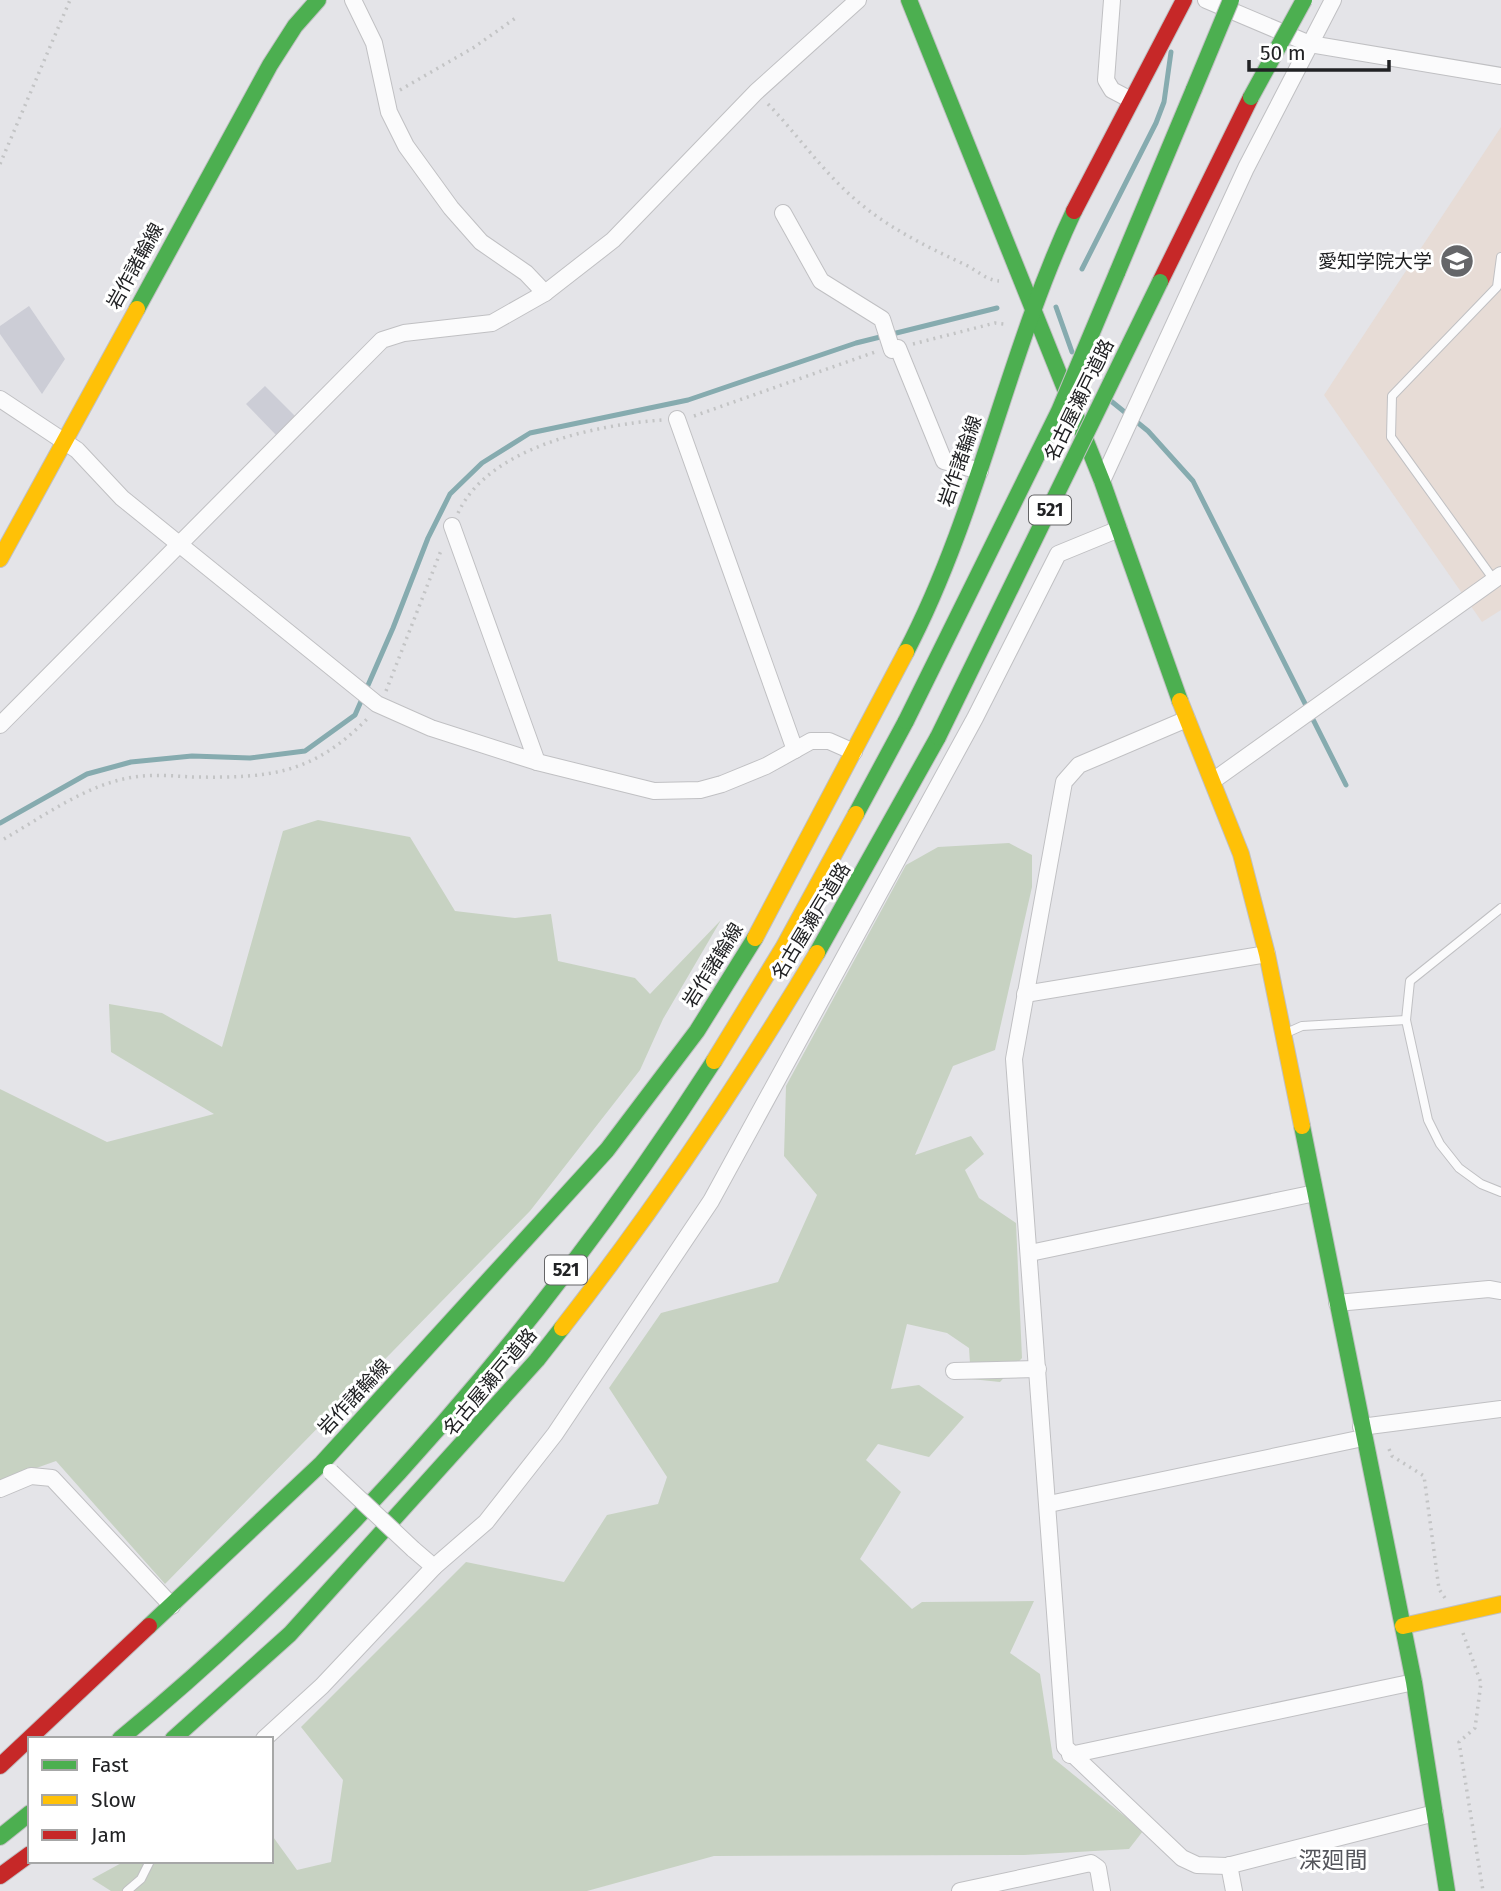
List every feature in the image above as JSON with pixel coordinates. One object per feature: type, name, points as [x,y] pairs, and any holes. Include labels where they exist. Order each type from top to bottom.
[{"type":"main road","name":"岩作諸輪線","points":[[0,559],[270,65],[295,26],[318,0]]},
{"type":"main road","points":[[909,0],[1102,481],[1187,719],[1214,780],[1241,854],[1267,954],[1403,1626],[1447,1891]]},
{"type":"main road","name":"岩作諸輪線","points":[[31,1737],[326,1468],[607,1150],[697,1031],[766,920],[915,634],[980,471],[1031,308],[1086,184],[1184,0]]},
{"type":"main road","name":"名古屋瀬戸道路","points":[[122,1737],[264,1610],[348,1526],[447,1416],[581,1251],[738,1023],[822,879],[906,721],[1059,411],[1231,0]]},
{"type":"main road","name":"名古屋瀬戸道路","points":[[175,1737],[290,1634],[529,1370],[609,1268],[765,1040],[860,880],[938,737],[1251,97],[1304,0]]},
{"type":"main road","points":[[1403,1626],[1455,1612],[1501,1604]]},
{"type":"main road","name":"岩作諸輪線","points":[[0,1766],[28,1740]]},
{"type":"main road","points":[[0,1837],[28,1815]]},
{"type":"main road","points":[[0,1876],[28,1855]]},
{"type":"street","points":[[353,0],[377,53],[389,112],[401,136],[451,208],[481,242],[526,273],[545,293]]},
{"type":"street","points":[[0,724],[382,340],[404,333],[492,323],[545,293],[613,240],[756,92],[858,0]]},
{"type":"street","points":[[1111,0],[1106,80],[1112,90],[1131,100]]},
{"type":"street","points":[[1206,0],[1310,44],[1501,76]]},
{"type":"street","points":[[1102,481],[1246,168],[1333,0]]},
{"type":"street","points":[[783,213],[821,281],[874,312],[884,324],[939,455],[944,461],[980,471]]},
{"type":"street","points":[[0,399],[77,450],[122,498],[379,704],[431,728],[537,762],[653,791],[680,792],[722,784],[819,740],[854,752]]},
{"type":"street","points":[[677,419],[795,750]]},
{"type":"street","points":[[452,526],[537,762]]},
{"type":"street","points":[[266,1737],[322,1686],[434,1567],[486,1522],[555,1434],[711,1201],[975,718],[1058,554],[1119,529]]},
{"type":"street","points":[[1214,780],[1498,578]]},
{"type":"street","points":[[1187,719],[1079,765],[1064,782],[1014,1059],[1065,1747],[1070,1755],[1182,1858],[1197,1865],[1228,1866],[1435,1813]]},
{"type":"street","points":[[1025,994],[1267,954]]},
{"type":"street","points":[[1030,1253],[1315,1192]]},
{"type":"street","points":[[1337,1303],[1489,1289],[1501,1291]]},
{"type":"street","points":[[954,1371],[1038,1369]]},
{"type":"street","points":[[1048,1504],[1362,1432],[1381,1424],[1501,1409]]},
{"type":"street","points":[[326,1468],[434,1567]]},
{"type":"street","points":[[0,1489],[31,1476],[52,1478],[172,1606]]},
{"type":"street","points":[[1070,1755],[1414,1682]]},
{"type":"street","points":[[960,1891],[1091,1863],[1098,1868],[1102,1891]]},
{"type":"street","points":[[1228,1866],[1234,1891]]},
{"type":"lane","points":[[1498,578],[1391,437],[1392,396],[1497,287],[1501,257]]},
{"type":"lane","points":[[1501,908],[1410,981],[1406,1020],[1428,1120],[1440,1144],[1459,1168],[1481,1184],[1501,1192]]},
{"type":"lane","points":[[1283,1034],[1302,1026],[1406,1020]]},
{"type":"lane","points":[[127,1891],[141,1879],[149,1863]]},
{"type":"path","points":[[0,164],[70,0]]},
{"type":"path","points":[[386,97],[428,75],[517,17]]},
{"type":"path","points":[[756,92],[847,192],[915,241],[967,265],[990,281],[1001,281]]},
{"type":"path","points":[[4,839],[102,786],[134,777],[233,777],[275,774],[324,756],[340,744],[379,704],[452,526],[471,491],[501,466],[525,453],[547,443],[599,430],[701,414],[881,350],[995,323],[1004,324]]},
{"type":"path","points":[[1381,1424],[1392,1456],[1424,1476],[1439,1589],[1455,1612],[1481,1683],[1475,1728],[1459,1742],[1483,1891]]},
{"type":"shaded area","name":"愛知学院大学","points":[[1501,127],[1501,610],[1482,622],[1324,395]]},
{"type":"green space","points":[[318,820],[410,837],[455,911],[515,918],[551,914],[558,961],[635,978],[650,994],[721,920],[663,1019],[640,1070],[530,1211],[165,1584],[56,1461],[0,1481],[0,1089],[107,1142],[214,1114],[111,1052],[109,1004],[162,1013],[222,1047],[283,831]]},
{"type":"green space","points":[[1009,843],[1032,855],[1032,887],[995,1050],[953,1066],[915,1155],[971,1136],[984,1154],[965,1170],[979,1198],[1016,1223],[1022,1358],[1000,1382],[971,1379],[969,1348],[947,1333],[907,1324],[891,1389],[919,1385],[964,1417],[929,1457],[878,1444],[866,1460],[901,1492],[860,1559],[912,1609],[922,1602],[1034,1601],[1010,1653],[1040,1674],[1053,1758],[1143,1831],[1129,1849],[1024,1855],[714,1856],[587,1891],[111,1891],[92,1879],[121,1863],[273,1863],[273,1837],[297,1870],[331,1862],[343,1780],[301,1727],[466,1562],[564,1582],[607,1515],[658,1504],[667,1477],[609,1388],[661,1313],[778,1282],[817,1195],[784,1156],[786,1086],[906,865],[938,847]]},
{"type":"building","points":[[29,306],[65,359],[42,394],[0,334],[0,326]]},
{"type":"building","points":[[265,386],[295,416],[276,435],[246,404]]},
{"type":"waterway","points":[[1082,269],[1156,123],[1164,102],[1171,52]]},
{"type":"waterway","points":[[1056,307],[1072,352]]},
{"type":"waterway","points":[[0,823],[87,774],[131,762],[192,756],[250,758],[305,751],[355,715],[428,538],[450,494],[482,463],[530,433],[688,400],[856,343],[997,308]]},
{"type":"waterway","points":[[1111,401],[1148,431],[1193,481],[1346,785]]},
{"type":"traffic: fast","points":[[137,309],[270,65],[295,26],[318,0]]},
{"type":"traffic: fast","points":[[909,0],[1102,481],[1180,701]]},
{"type":"traffic: fast","points":[[1194,89],[1231,0]]},
{"type":"traffic: fast","points":[[1251,97],[1304,0]]},
{"type":"traffic: fast","points":[[1117,273],[1194,89]]},
{"type":"traffic: fast","points":[[906,652],[954,544],[1030,320],[1074,211]]},
{"type":"traffic: fast","points":[[906,721],[1059,411],[1117,273]]},
{"type":"traffic: fast","points":[[938,737],[1160,282]]},
{"type":"traffic: fast","points":[[856,814],[906,721]]},
{"type":"traffic: fast","points":[[817,953],[938,737]]},
{"type":"traffic: fast","points":[[149,1626],[322,1463],[607,1150],[697,1031],[755,938]]},
{"type":"traffic: fast","points":[[122,1737],[288,1588],[367,1507],[443,1423],[516,1336],[585,1246],[714,1061]]},
{"type":"traffic: fast","points":[[1302,1126],[1414,1682],[1447,1891]]},
{"type":"traffic: fast","points":[[175,1737],[290,1634],[537,1360],[562,1328]]},
{"type":"traffic: fast","points":[[0,1837],[28,1815]]},
{"type":"traffic: slow","points":[[0,559],[137,309]]},
{"type":"traffic: slow","points":[[755,938],[906,652]]},
{"type":"traffic: slow","points":[[1180,701],[1241,854],[1267,954],[1302,1126]]},
{"type":"traffic: slow","points":[[714,1061],[783,948],[856,814]]},
{"type":"traffic: slow","points":[[562,1328],[695,1144],[817,953]]},
{"type":"traffic: slow","points":[[1403,1626],[1501,1604]]},
{"type":"traffic: jam","points":[[1074,211],[1184,0]]},
{"type":"traffic: jam","points":[[1160,282],[1251,97]]},
{"type":"traffic: jam","points":[[31,1737],[149,1626]]},
{"type":"traffic: jam","points":[[0,1766],[28,1740]]},
{"type":"traffic: jam","points":[[0,1876],[28,1855]]},
{"type":"place","name":"愛知学院大学","points":[[1457,261]]},
{"type":"district","name":"深廻間","points":[[1333,1860]]}]
